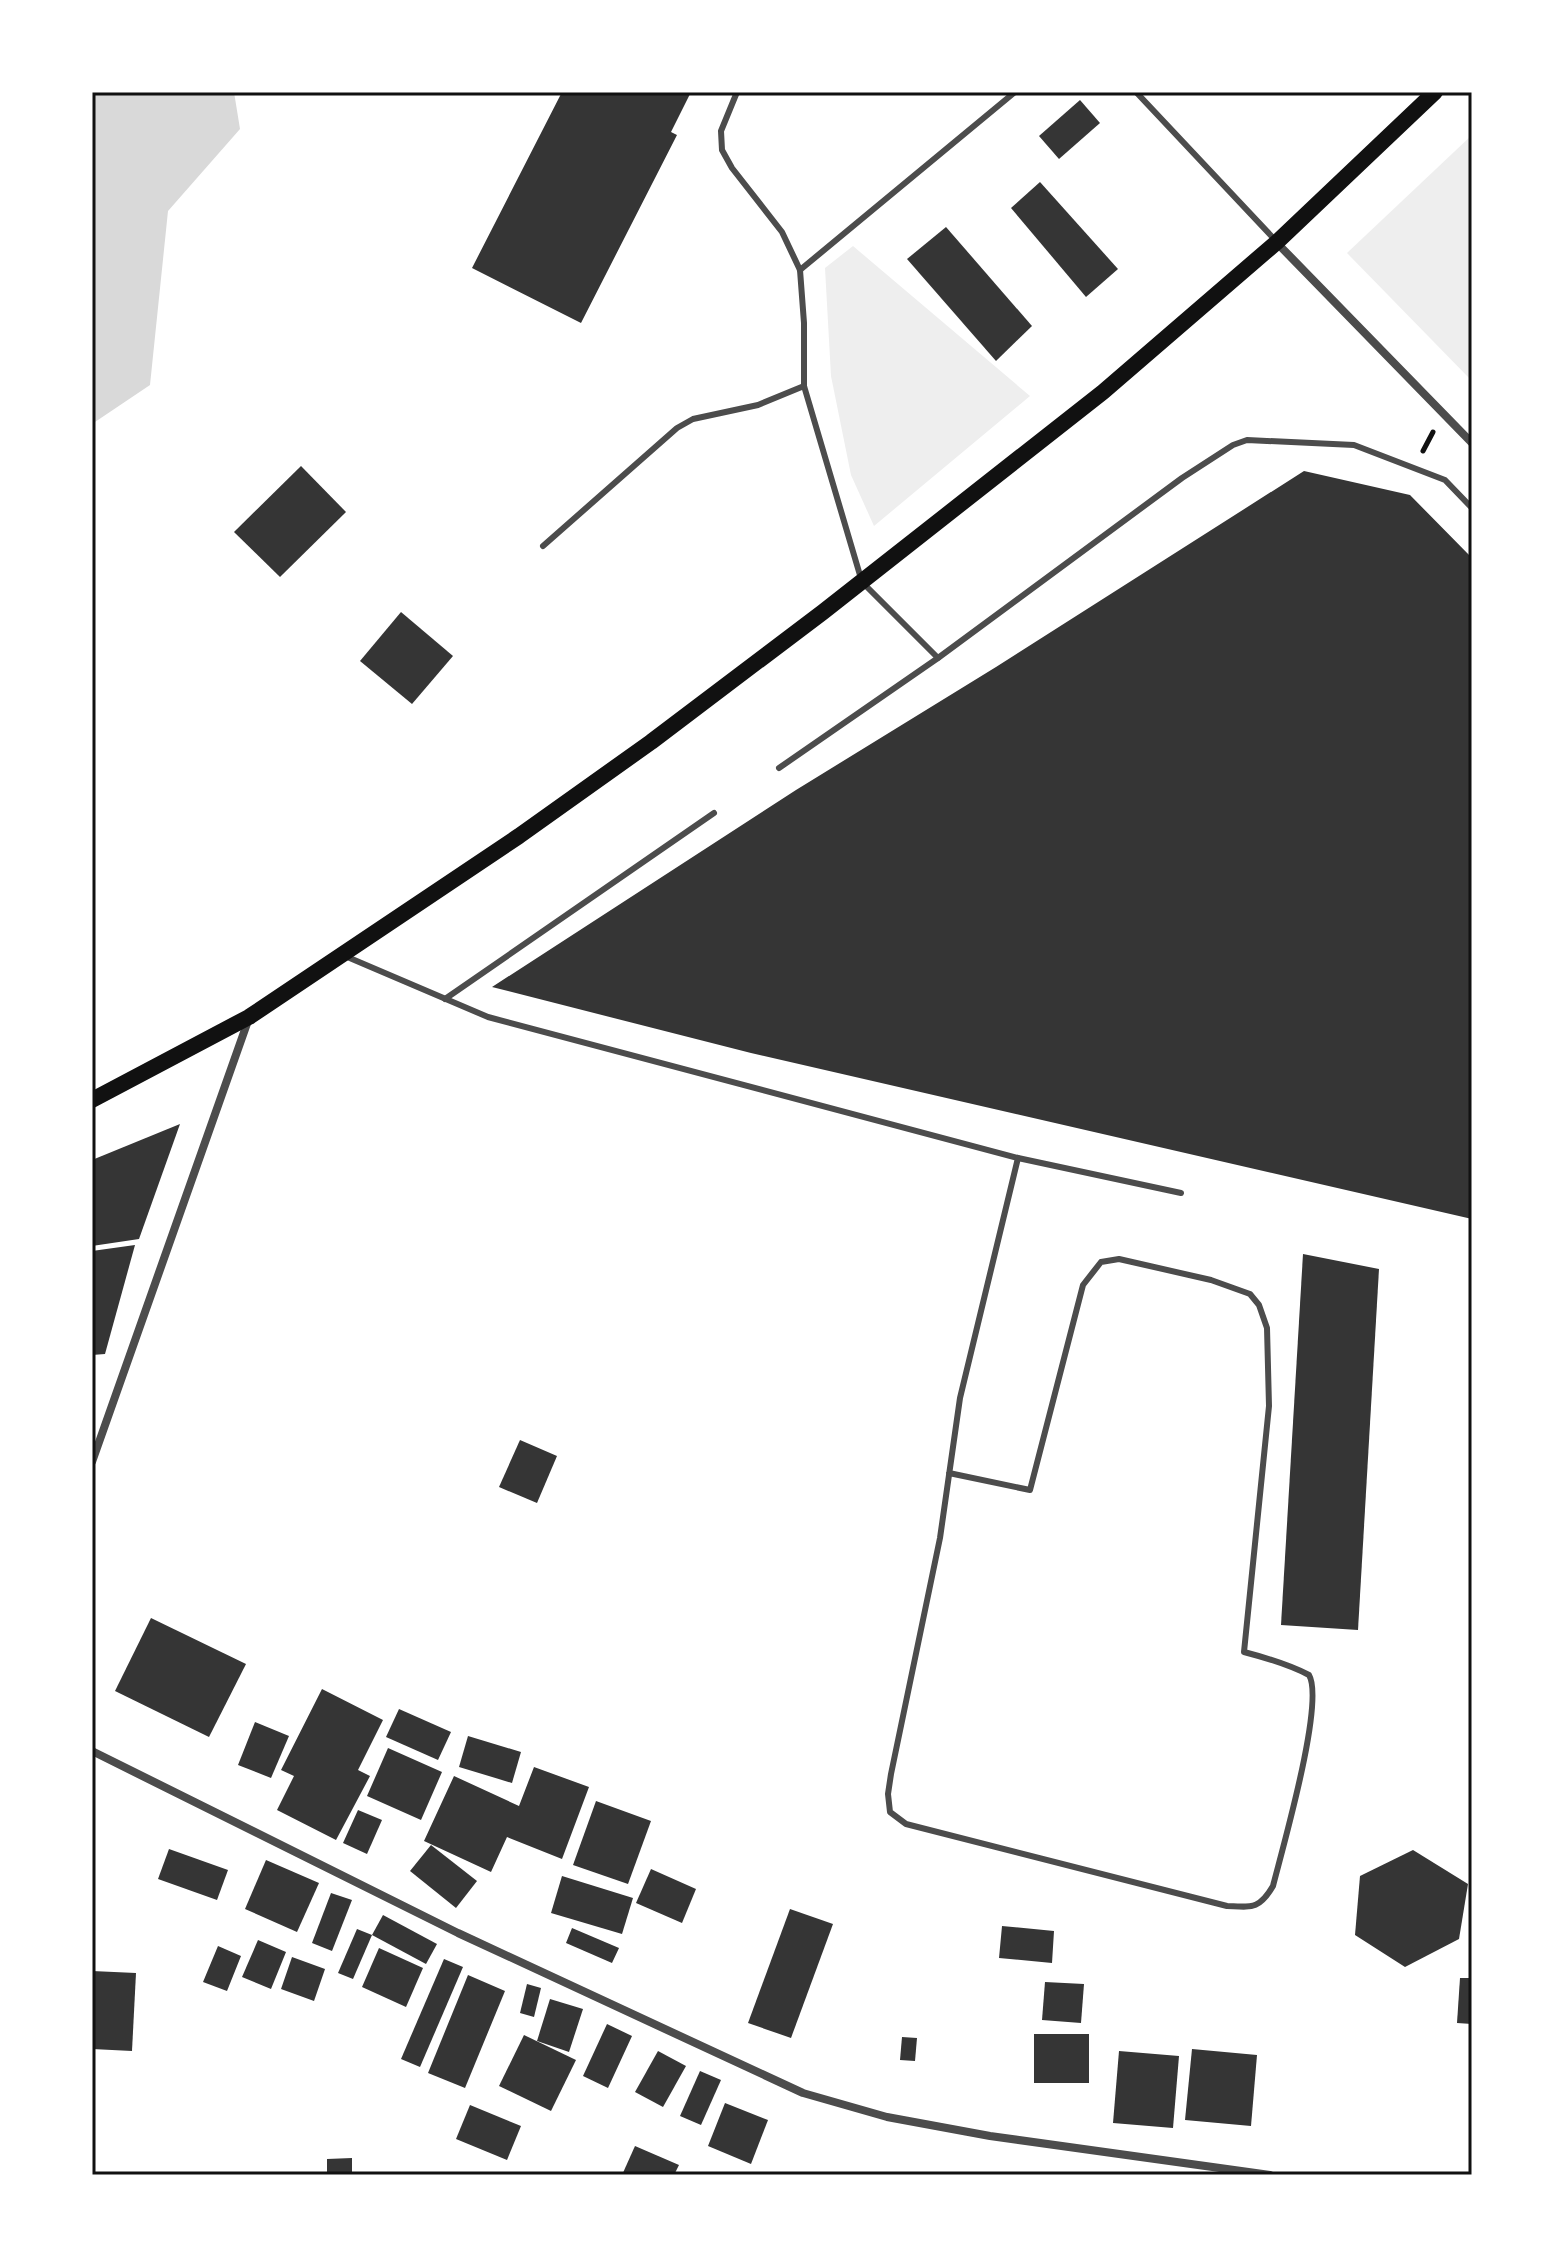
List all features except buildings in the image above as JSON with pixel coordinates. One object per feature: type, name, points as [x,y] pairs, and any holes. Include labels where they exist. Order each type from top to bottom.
[{"type":"main road","points":[[92,1100],[249,1017],[519,836],[639,751],[862,582],[1103,392],[1277,242],[1435,92]]},
{"type":"street","points":[[1277,242],[1472,443]]},
{"type":"street","points":[[92,1462],[249,1017]]},
{"type":"street","points":[[92,1751],[458,1933],[803,2093],[887,2117],[990,2136],[1270,2175]]},
{"type":"lane","points":[[737,92],[721,131],[722,150],[732,168],[782,232],[800,270],[804,386],[862,582],[938,658]]},
{"type":"lane","points":[[800,270],[1015,92]]},
{"type":"lane","points":[[1136,92],[1277,242]]},
{"type":"lane","points":[[543,546],[677,428],[693,419],[758,405],[804,386]]},
{"type":"lane","points":[[779,768],[938,658],[1182,478],[1233,445],[1247,440],[1354,445],[1445,480],[1472,508]]},
{"type":"lane","points":[[445,999],[714,813]]},
{"type":"lane","points":[[342,955],[488,1017],[1018,1158],[1181,1193]]},
{"type":"lane","points":[[949,1473],[1030,1490],[1083,1285],[1101,1262],[1119,1259],[1211,1280],[1250,1294],[1259,1305],[1267,1328],[1269,1406],[1244,1652],[1300,1670],[1309,1675],[1313,1689],[1302,1764],[1273,1886],[1265,1900],[1254,1907],[1227,1906],[906,1824],[890,1812],[888,1794],[891,1774],[940,1538],[949,1473],[960,1398],[1018,1158]]},
{"type":"path","points":[[1417,468],[1426,444],[1444,414]]},
{"type":"shaded area","points":[[92,92],[234,92],[240,129],[168,211],[150,385],[92,424]]},
{"type":"shaded area","points":[[1472,135],[1472,381],[1347,253]]},
{"type":"shaded area","points":[[853,246],[1030,396],[874,526],[851,475],[831,376],[825,268]]}]
